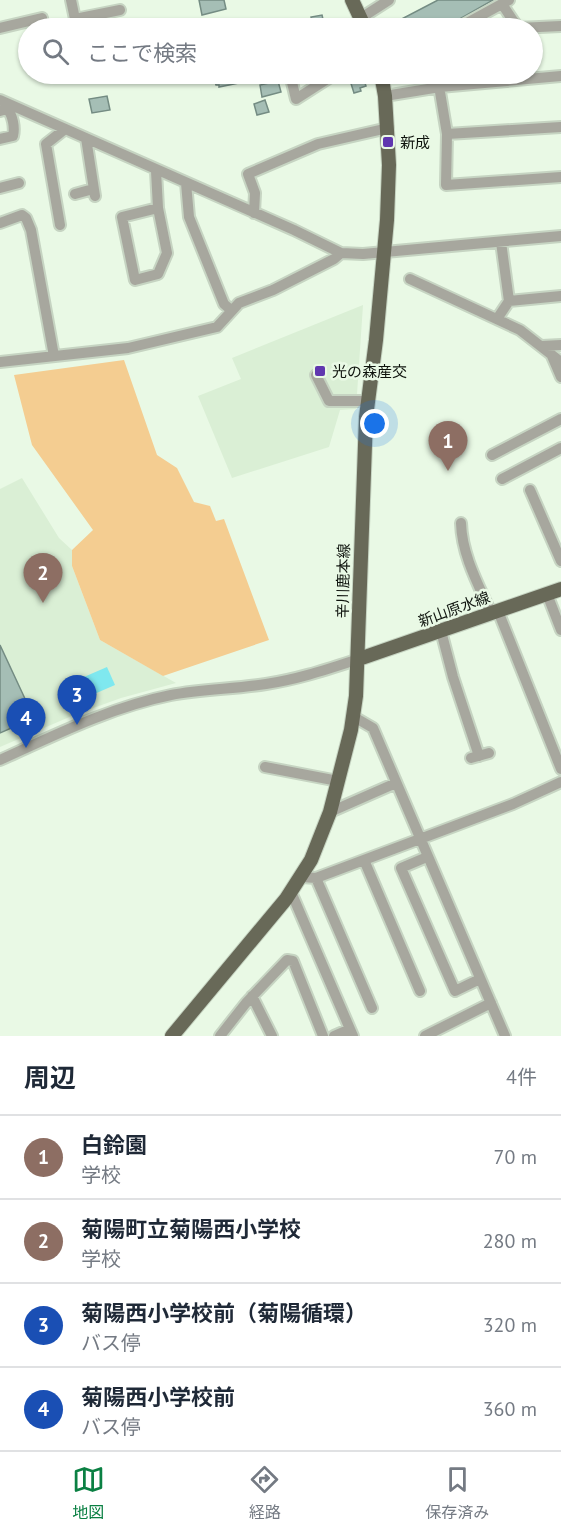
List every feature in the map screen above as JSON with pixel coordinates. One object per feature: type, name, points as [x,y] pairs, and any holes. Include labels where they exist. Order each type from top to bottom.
[{"type":"main road","points":[[352,0],[361,18]]},
{"type":"main road","name":"辛川鹿本線","points":[[172,1036],[302,877],[318,845],[330,812],[354,717],[359,658],[360,541],[368,401],[384,252],[389,165],[386,96],[383,84]]},
{"type":"main road","name":"新山原水線","points":[[359,658],[561,589]]},
{"type":"street","points":[[70,0],[75,18]]},
{"type":"street","points":[[369,18],[389,0]]},
{"type":"street","points":[[476,18],[506,2],[513,18]]},
{"type":"street","points":[[102,18],[120,10]]},
{"type":"street","points":[[0,28],[18,24]]},
{"type":"street","points":[[543,27],[561,26]]},
{"type":"street","points":[[543,78],[561,76]]},
{"type":"street","points":[[292,84],[296,99],[319,84]]},
{"type":"street","points":[[439,84],[447,134],[446,185],[561,177]]},
{"type":"street","points":[[386,96],[473,84]]},
{"type":"street","points":[[0,100],[340,253],[363,254],[561,236]]},
{"type":"street","points":[[0,111],[7,109],[10,113],[14,130],[13,136],[0,139]]},
{"type":"street","points":[[447,134],[561,127]]},
{"type":"street","points":[[254,213],[255,193],[248,174],[318,144],[388,128]]},
{"type":"street","points":[[60,225],[46,144],[65,129]]},
{"type":"street","points":[[75,194],[94,193],[86,138]]},
{"type":"street","points":[[156,171],[158,208],[167,254],[158,274],[135,280],[122,217],[158,208]]},
{"type":"street","points":[[0,188],[19,183]]},
{"type":"street","points":[[186,183],[189,217],[199,246],[224,304],[231,310]]},
{"type":"street","points":[[0,224],[22,215],[26,218],[31,230],[54,356]]},
{"type":"street","points":[[497,319],[508,301],[501,242]]},
{"type":"street","points":[[0,362],[128,348],[217,327],[239,303],[273,290],[334,259],[340,253]]},
{"type":"street","points":[[410,279],[520,330],[557,359],[561,377]]},
{"type":"street","points":[[508,301],[561,296]]},
{"type":"street","points":[[542,346],[561,345]]},
{"type":"street","points":[[316,375],[329,401],[368,401]]},
{"type":"street","points":[[492,455],[561,419]]},
{"type":"street","points":[[502,480],[561,448]]},
{"type":"street","points":[[530,490],[561,561]]},
{"type":"street","points":[[461,524],[461,536],[467,559],[494,612],[561,769]]},
{"type":"street","points":[[547,594],[561,630]]},
{"type":"street","points":[[441,631],[453,677],[480,756]]},
{"type":"street","points":[[0,760],[77,724],[124,707],[170,695],[264,684],[308,676],[359,658]]},
{"type":"street","points":[[354,717],[373,728],[505,1036]]},
{"type":"street","points":[[265,767],[338,781]]},
{"type":"street","points":[[302,877],[316,878],[513,804],[561,782]]},
{"type":"street","points":[[330,812],[396,783]]},
{"type":"street","points":[[427,857],[401,868],[455,991],[480,979]]},
{"type":"street","points":[[364,860],[420,991]]},
{"type":"street","points":[[316,878],[372,1008]]},
{"type":"street","points":[[291,892],[352,1032],[334,1036]]},
{"type":"street","points":[[220,1036],[252,996],[286,960],[293,960],[323,1036]]},
{"type":"street","points":[[252,996],[272,1036]]},
{"type":"street","points":[[425,1036],[491,1003]]},
{"type":"shaded area","points":[[363,305],[356,409],[340,410],[329,447],[232,478],[198,396],[241,379],[232,358]]},
{"type":"shaded area","points":[[124,360],[157,455],[177,468],[194,502],[210,506],[216,521],[224,519],[269,640],[163,676],[100,640],[72,566],[72,550],[93,530],[32,445],[14,375]]},
{"type":"shaded area","points":[[22,478],[59,538],[72,550],[72,566],[100,640],[176,683],[121,698],[74,715],[0,747],[0,489]]},
{"type":"water","points":[[107,667],[115,685],[85,698],[77,680]]},
{"type":"building","points":[[199,0],[224,0],[226,9],[202,15]]},
{"type":"building","points":[[438,0],[493,0],[462,18],[404,18]]},
{"type":"building","points":[[322,15],[323,18],[311,18]]},
{"type":"building","points":[[216,84],[234,84],[219,87]]},
{"type":"building","points":[[279,84],[281,92],[262,97],[260,85]]},
{"type":"building","points":[[351,84],[365,84],[366,86],[360,88],[361,91],[354,93]]},
{"type":"building","points":[[107,96],[110,110],[92,113],[89,99]]},
{"type":"building","points":[[265,100],[269,112],[257,115],[254,104]]},
{"type":"building","points":[[0,645],[34,718],[0,733]]},
{"type":"place","name":"新成","points":[[388,142]]},
{"type":"place","name":"光の森産交","points":[[320,371]]},
{"type":"place","name":"白鈴園","points":[[448,471]]},
{"type":"place","name":"菊陽町立菊陽西小学校","points":[[43,603]]},
{"type":"place","name":"菊陽西小学校前（菊陽循環）","points":[[77,725]]},
{"type":"place","name":"菊陽西小学校前","points":[[26,748]]}]
